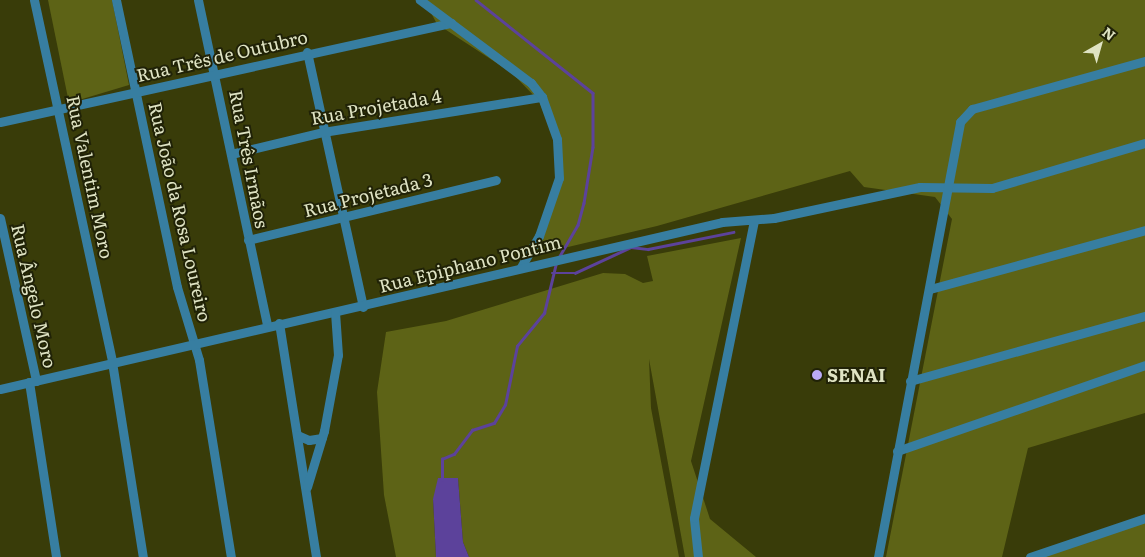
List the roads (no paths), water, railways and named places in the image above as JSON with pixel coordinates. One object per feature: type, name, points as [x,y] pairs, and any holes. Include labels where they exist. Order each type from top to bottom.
[{"type":"street","name":"Rua Valentim Moro","points":[[34,0],[60,111],[112,362],[143,557]]},
{"type":"street","name":"Rua João da Rosa Loureiro","points":[[116,0],[177,287],[194,342],[231,557]]},
{"type":"street","name":"Rua Três Irmãos","points":[[198,0],[267,325]]},
{"type":"street","points":[[420,0],[531,83],[542,97],[557,139],[559,178],[539,236],[521,267]]},
{"type":"street","name":"Rua Três de Outubro","points":[[0,122],[60,111],[214,72],[452,23]]},
{"type":"street","points":[[307,52],[342,219],[363,307]]},
{"type":"street","points":[[878,557],[910,381],[950,186],[957,131],[965,113],[1145,61]]},
{"type":"street","name":"Rua Projetada 4","points":[[231,154],[323,132],[542,97]]},
{"type":"street","name":"Rua Epiphano Pontim","points":[[0,389],[267,325],[363,307],[521,267],[722,222],[754,220],[912,188],[950,186],[992,188],[1145,143]]},
{"type":"street","name":"Rua Projetada 3","points":[[248,240],[342,219],[496,180]]},
{"type":"street","name":"Rua Ângelo Moro","points":[[0,218],[33,382],[56,557]]},
{"type":"street","points":[[698,557],[694,518],[754,220]]},
{"type":"street","points":[[930,289],[1145,230]]},
{"type":"street","points":[[306,490],[322,438],[338,356],[335,312]]},
{"type":"street","points":[[910,381],[1145,316]]},
{"type":"street","points":[[279,323],[316,557]]},
{"type":"street","points":[[897,451],[1145,365]]},
{"type":"street","points":[[297,435],[309,440],[322,438]]},
{"type":"street","points":[[1030,557],[1145,518]]},
{"type":"waterway","points":[[476,0],[593,93],[593,147],[584,203],[578,225],[560,256]]},
{"type":"waterway","points":[[552,273],[575,273],[631,247],[648,249],[733,232]]},
{"type":"waterway","points":[[442,480],[442,459],[454,454],[472,430],[494,423],[505,405],[517,346],[544,313],[556,263]]},
{"type":"place","name":"SENAI","points":[[817,375]]}]
